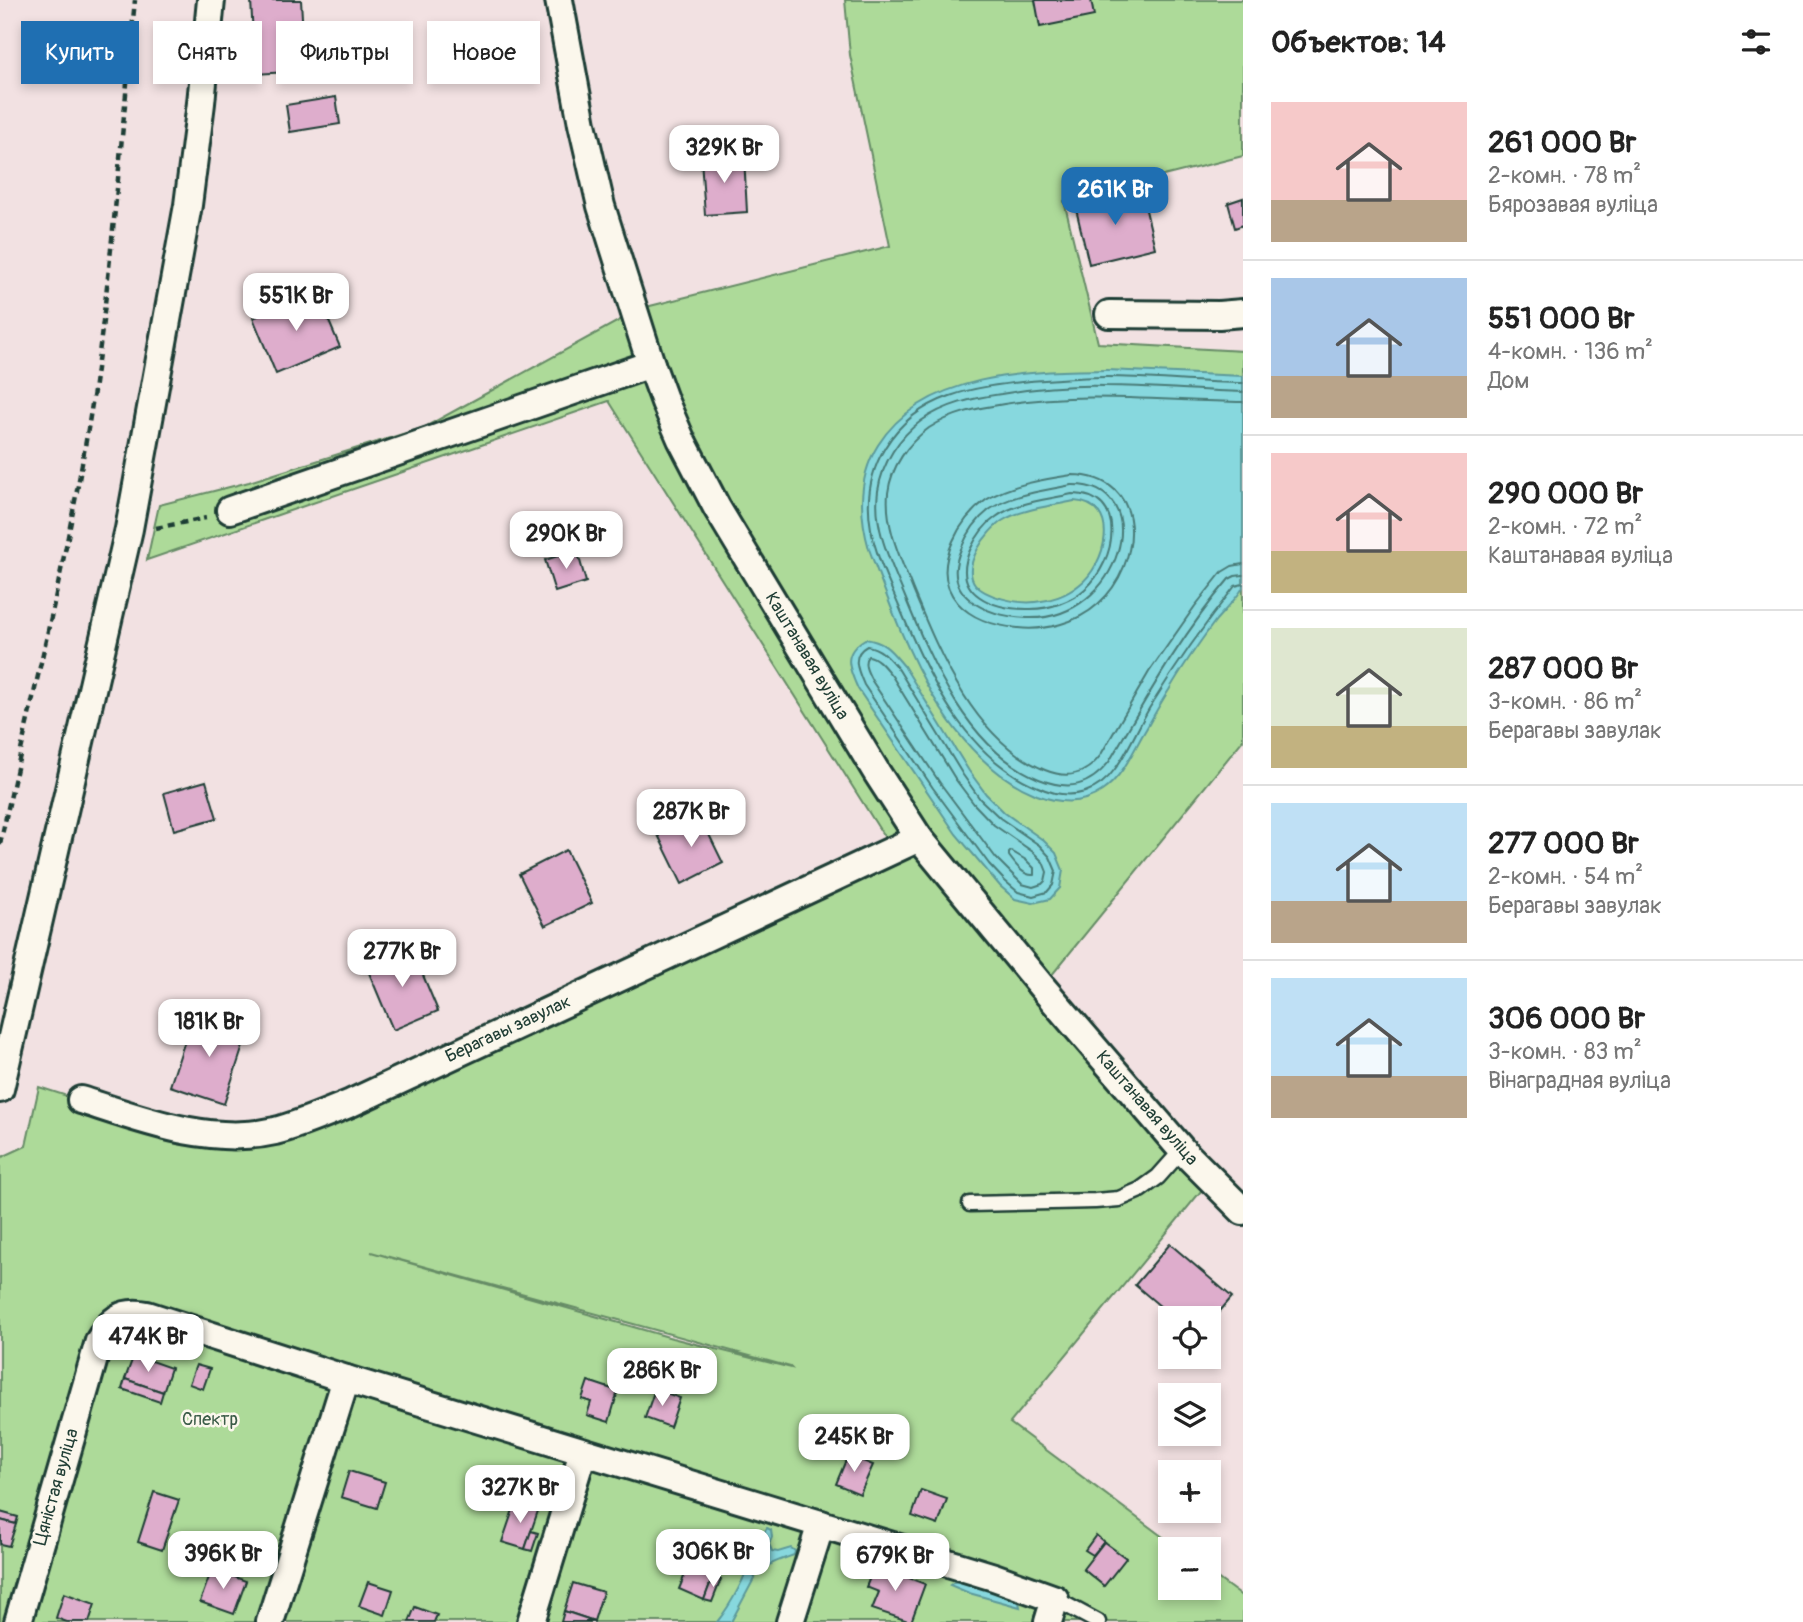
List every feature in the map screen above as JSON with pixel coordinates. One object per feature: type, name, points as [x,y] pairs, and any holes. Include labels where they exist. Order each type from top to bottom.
[{"type":"street","points":[[0,1089],[129,529],[188,205],[212,0]]},
{"type":"street","name":"Каштанавая вуліца","points":[[559,0],[582,124],[601,206],[651,364],[681,439],[717,509],[919,838],[1182,1150],[1243,1211]]},
{"type":"street","points":[[1110,314],[1243,313]]},
{"type":"street","points":[[230,510],[651,364]]},
{"type":"street","name":"Берагавы завулак","points":[[81,1100],[177,1129],[212,1134],[246,1135],[272,1132],[298,1124],[363,1097],[919,838]]},
{"type":"street","name":"Цяністая вуліца","points":[[18,1622],[99,1341],[116,1319],[136,1313],[346,1380],[994,1577],[1051,1611]]},
{"type":"street","points":[[270,1622],[346,1380]]},
{"type":"street","points":[[531,1622],[583,1452]]},
{"type":"street","points":[[790,1622],[821,1524]]},
{"type":"lane","points":[[970,1204],[1119,1199],[1140,1190],[1158,1177],[1182,1150]]},
{"type":"lane","points":[[1051,1611],[1098,1622]]},
{"type":"path","points":[[0,844],[75,498],[93,393],[106,298],[135,0]]},
{"type":"path","points":[[129,529],[171,526],[230,510]]},
{"type":"green space","name":"Спектр","points":[[845,0],[1243,0],[1243,156],[1064,201],[1098,343],[1243,351],[1243,740],[1042,987],[1211,1179],[1010,1423],[1163,1537],[1158,1537],[1158,1600],[1221,1600],[1221,1581],[1243,1597],[1243,1622],[0,1622],[0,1158],[26,1146],[39,1087],[142,1120],[272,1131],[892,849],[609,401],[147,560],[159,505],[249,482],[425,427],[642,308],[890,246],[850,55]],"holes":[[[371,1252],[790,1367],[672,1338]]]},
{"type":"water","points":[[1107,370],[1243,376],[1243,587],[1186,663],[1130,759],[1109,786],[1094,796],[1078,801],[1053,800],[1037,795],[1004,777],[975,752],[951,723],[930,690],[896,619],[869,549],[863,522],[862,496],[871,457],[878,445],[898,421],[922,403],[950,389],[981,380],[1045,372]],"holes":[[[1074,501],[1089,505],[1099,513],[1104,524],[1105,537],[1102,550],[1089,576],[1074,589],[1052,599],[1028,602],[994,596],[975,584],[971,568],[973,558],[989,532],[1002,521],[1027,511]]]},
{"type":"water","points":[[865,639],[883,645],[904,666],[986,794],[1005,813],[1043,840],[1056,853],[1063,870],[1060,888],[1050,899],[1033,903],[1015,899],[1000,886],[956,834],[858,689],[849,661],[853,650]]},
{"type":"water","points":[[767,1528],[771,1530],[769,1544],[772,1551],[791,1548],[795,1551],[794,1555],[760,1571],[731,1622],[717,1622],[737,1591]]},
{"type":"water","points":[[961,1581],[997,1592],[1019,1602],[1020,1607],[950,1585]]},
{"type":"building","points":[[251,0],[301,0],[302,21],[276,21],[276,73],[262,74],[262,21],[252,21]]},
{"type":"building","points":[[1035,0],[1091,0],[1094,16],[1040,27]]},
{"type":"building","points":[[336,97],[340,124],[290,132],[286,105]]},
{"type":"building","points":[[744,156],[747,212],[705,215],[701,159]]},
{"type":"building","points":[[1141,189],[1155,248],[1089,264],[1075,205]]},
{"type":"building","points":[[1243,198],[1243,225],[1235,228],[1228,203]]},
{"type":"building","points":[[316,291],[340,347],[276,374],[253,318]]},
{"type":"building","points":[[577,550],[586,582],[555,592],[545,560]]},
{"type":"building","points":[[206,781],[217,818],[174,830],[164,793]]},
{"type":"building","points":[[699,814],[723,863],[682,884],[658,835]]},
{"type":"building","points":[[566,850],[592,903],[545,926],[519,874]]},
{"type":"building","points":[[412,949],[438,1011],[393,1030],[367,968]]},
{"type":"building","points":[[194,1013],[248,1031],[224,1104],[170,1086]]},
{"type":"building","points":[[1170,1244],[1232,1297],[1221,1310],[1221,1306],[1160,1306],[1135,1285]]},
{"type":"building","points":[[134,1355],[171,1368],[163,1392],[125,1379]]},
{"type":"building","points":[[196,1365],[210,1369],[203,1389],[189,1384]]},
{"type":"building","points":[[125,1379],[163,1392],[160,1402],[122,1389]]},
{"type":"building","points":[[588,1381],[618,1391],[609,1422],[587,1415],[591,1402],[582,1399]]},
{"type":"building","points":[[655,1389],[680,1398],[670,1427],[645,1418]]},
{"type":"building","points":[[848,1455],[873,1465],[860,1494],[836,1484]]},
{"type":"building","points":[[349,1471],[385,1482],[377,1508],[341,1497]]},
{"type":"building","points":[[921,1490],[947,1499],[938,1525],[912,1516]]},
{"type":"building","points":[[154,1492],[179,1500],[162,1550],[138,1542]]},
{"type":"building","points":[[516,1501],[539,1508],[525,1549],[502,1542]]},
{"type":"building","points":[[0,1512],[18,1517],[16,1524],[0,1520]]},
{"type":"building","points":[[0,1520],[16,1524],[9,1546],[0,1544]]},
{"type":"building","points":[[531,1531],[538,1533],[532,1551],[525,1549]]},
{"type":"building","points":[[1096,1535],[1104,1542],[1093,1555],[1085,1550]]},
{"type":"building","points":[[1104,1542],[1126,1558],[1104,1586],[1083,1569]]},
{"type":"building","points":[[875,1565],[925,1584],[911,1622],[872,1609],[879,1592],[866,1587]]},
{"type":"building","points":[[688,1567],[713,1576],[704,1600],[679,1589]]},
{"type":"building","points":[[212,1569],[246,1581],[234,1614],[200,1602]]},
{"type":"building","points":[[713,1576],[721,1579],[712,1602],[704,1600]]},
{"type":"building","points":[[368,1582],[393,1590],[385,1615],[359,1606]]},
{"type":"building","points":[[573,1583],[603,1592],[594,1621],[564,1611]]},
{"type":"building","points":[[64,1593],[95,1604],[89,1622],[67,1622],[56,1618]]},
{"type":"building","points":[[415,1607],[437,1615],[434,1622],[409,1622]]},
{"type":"building","points":[[564,1611],[594,1621],[594,1622],[561,1622]]}]
